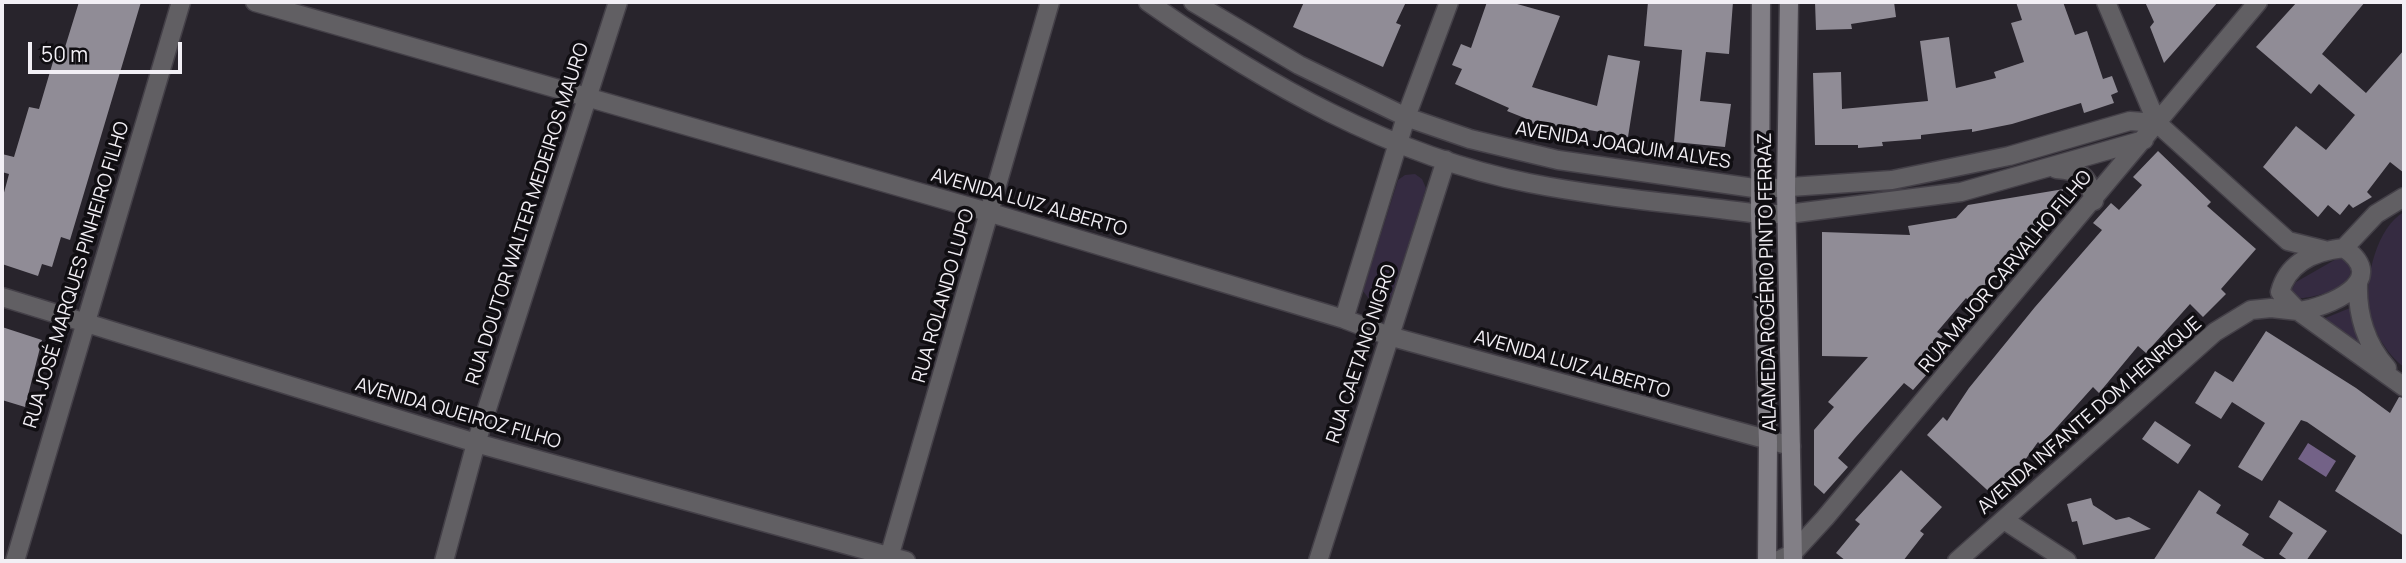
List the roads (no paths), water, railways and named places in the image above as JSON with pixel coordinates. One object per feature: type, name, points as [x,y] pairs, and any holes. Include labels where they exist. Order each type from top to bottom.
[{"type":"street","name":"RUA JOSÉ MARQUES PINHEIRO FILHO","points":[[15,561],[181,2]]},
{"type":"street","name":"AVENIDA LUIZ ALBERTO","points":[[255,2],[990,213],[1344,319],[1389,336],[1768,442],[1791,446]]},
{"type":"street","name":"RUA DOUTOR WALTER MEDEIROS MAURO","points":[[444,561],[476,443],[618,2]]},
{"type":"street","name":"RUA ROLANDO LUPO","points":[[894,560],[1050,2]]},
{"type":"street","points":[[1148,2],[1191,32],[1297,96],[1398,142],[1446,160],[1528,183],[1760,214],[1788,214],[1961,192],[2049,169],[2144,139]]},
{"type":"street","name":"AVENIDA JOAQUIM ALVES","points":[[1193,2],[1299,65],[1406,117],[1470,139],[1558,160],[1760,189],[1892,180],[2009,156],[2130,121],[2157,123]]},
{"type":"street","name":"RUA CAETANO NIGRO","points":[[1344,319],[1406,117],[1449,2]]},
{"type":"street","name":"ALAMEDA ROGÉRIO PINTO FERRAZ","points":[[1761,2],[1760,214],[1768,442],[1767,561]]},
{"type":"street","name":"ALAMEDA ROGÉRIO PINTO FERRAZ","points":[[1788,559],[1791,446],[1786,189],[1790,2]]},
{"type":"street","points":[[2106,2],[2157,123],[2288,242],[2324,250]]},
{"type":"street","name":"RUA MAJOR CARVALHO FILHO","points":[[1788,559],[2094,201],[2258,2]]},
{"type":"street","name":"RUA CAETANO NIGRO","points":[[1318,561],[1446,160]]},
{"type":"street","points":[[2049,169],[2075,170],[2090,182],[2094,201]]},
{"type":"street","points":[[2344,248],[2376,214],[2404,197]]},
{"type":"street","points":[[2288,242],[2280,292],[2298,311],[2404,386]]},
{"type":"street","points":[[2284,279],[2308,257],[2324,250],[2344,248],[2352,253],[2358,266],[2357,303],[2365,335],[2381,361],[2404,386]]},
{"type":"street","points":[[2298,311],[2317,309],[2337,301],[2358,284]]},
{"type":"street","name":"AVENIDA QUEIROZ FILHO","points":[[2,297],[476,443],[894,560]]},
{"type":"street","name":"AVENDA INFANTE DOM HENRIQUE","points":[[1957,561],[2215,332],[2251,310],[2272,307],[2298,311]]},
{"type":"street","points":[[2004,520],[2067,561]]}]
